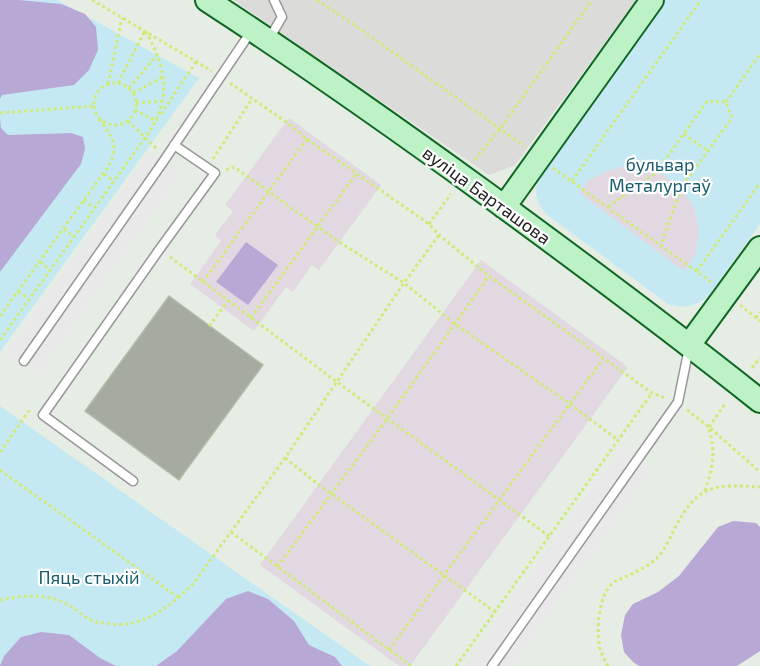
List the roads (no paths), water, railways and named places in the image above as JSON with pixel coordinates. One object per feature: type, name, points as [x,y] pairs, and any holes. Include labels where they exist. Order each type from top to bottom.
[{"type":"main road","name":"вуліца Барташова","points":[[207,0],[395,128],[504,207],[760,401]]},
{"type":"main road","points":[[504,207],[652,0]]},
{"type":"main road","points":[[689,345],[760,248]]},
{"type":"lane","points":[[24,361],[220,76],[260,35],[282,17],[274,0]]},
{"type":"lane","points":[[133,481],[42,414],[215,173],[174,145]]},
{"type":"lane","points":[[492,666],[678,402],[689,345]]},
{"type":"park label","name":"бульвар Металургаў","points":[[660,174]]},
{"type":"park label","name":"Пяць стыхій","points":[[89,577]]}]
